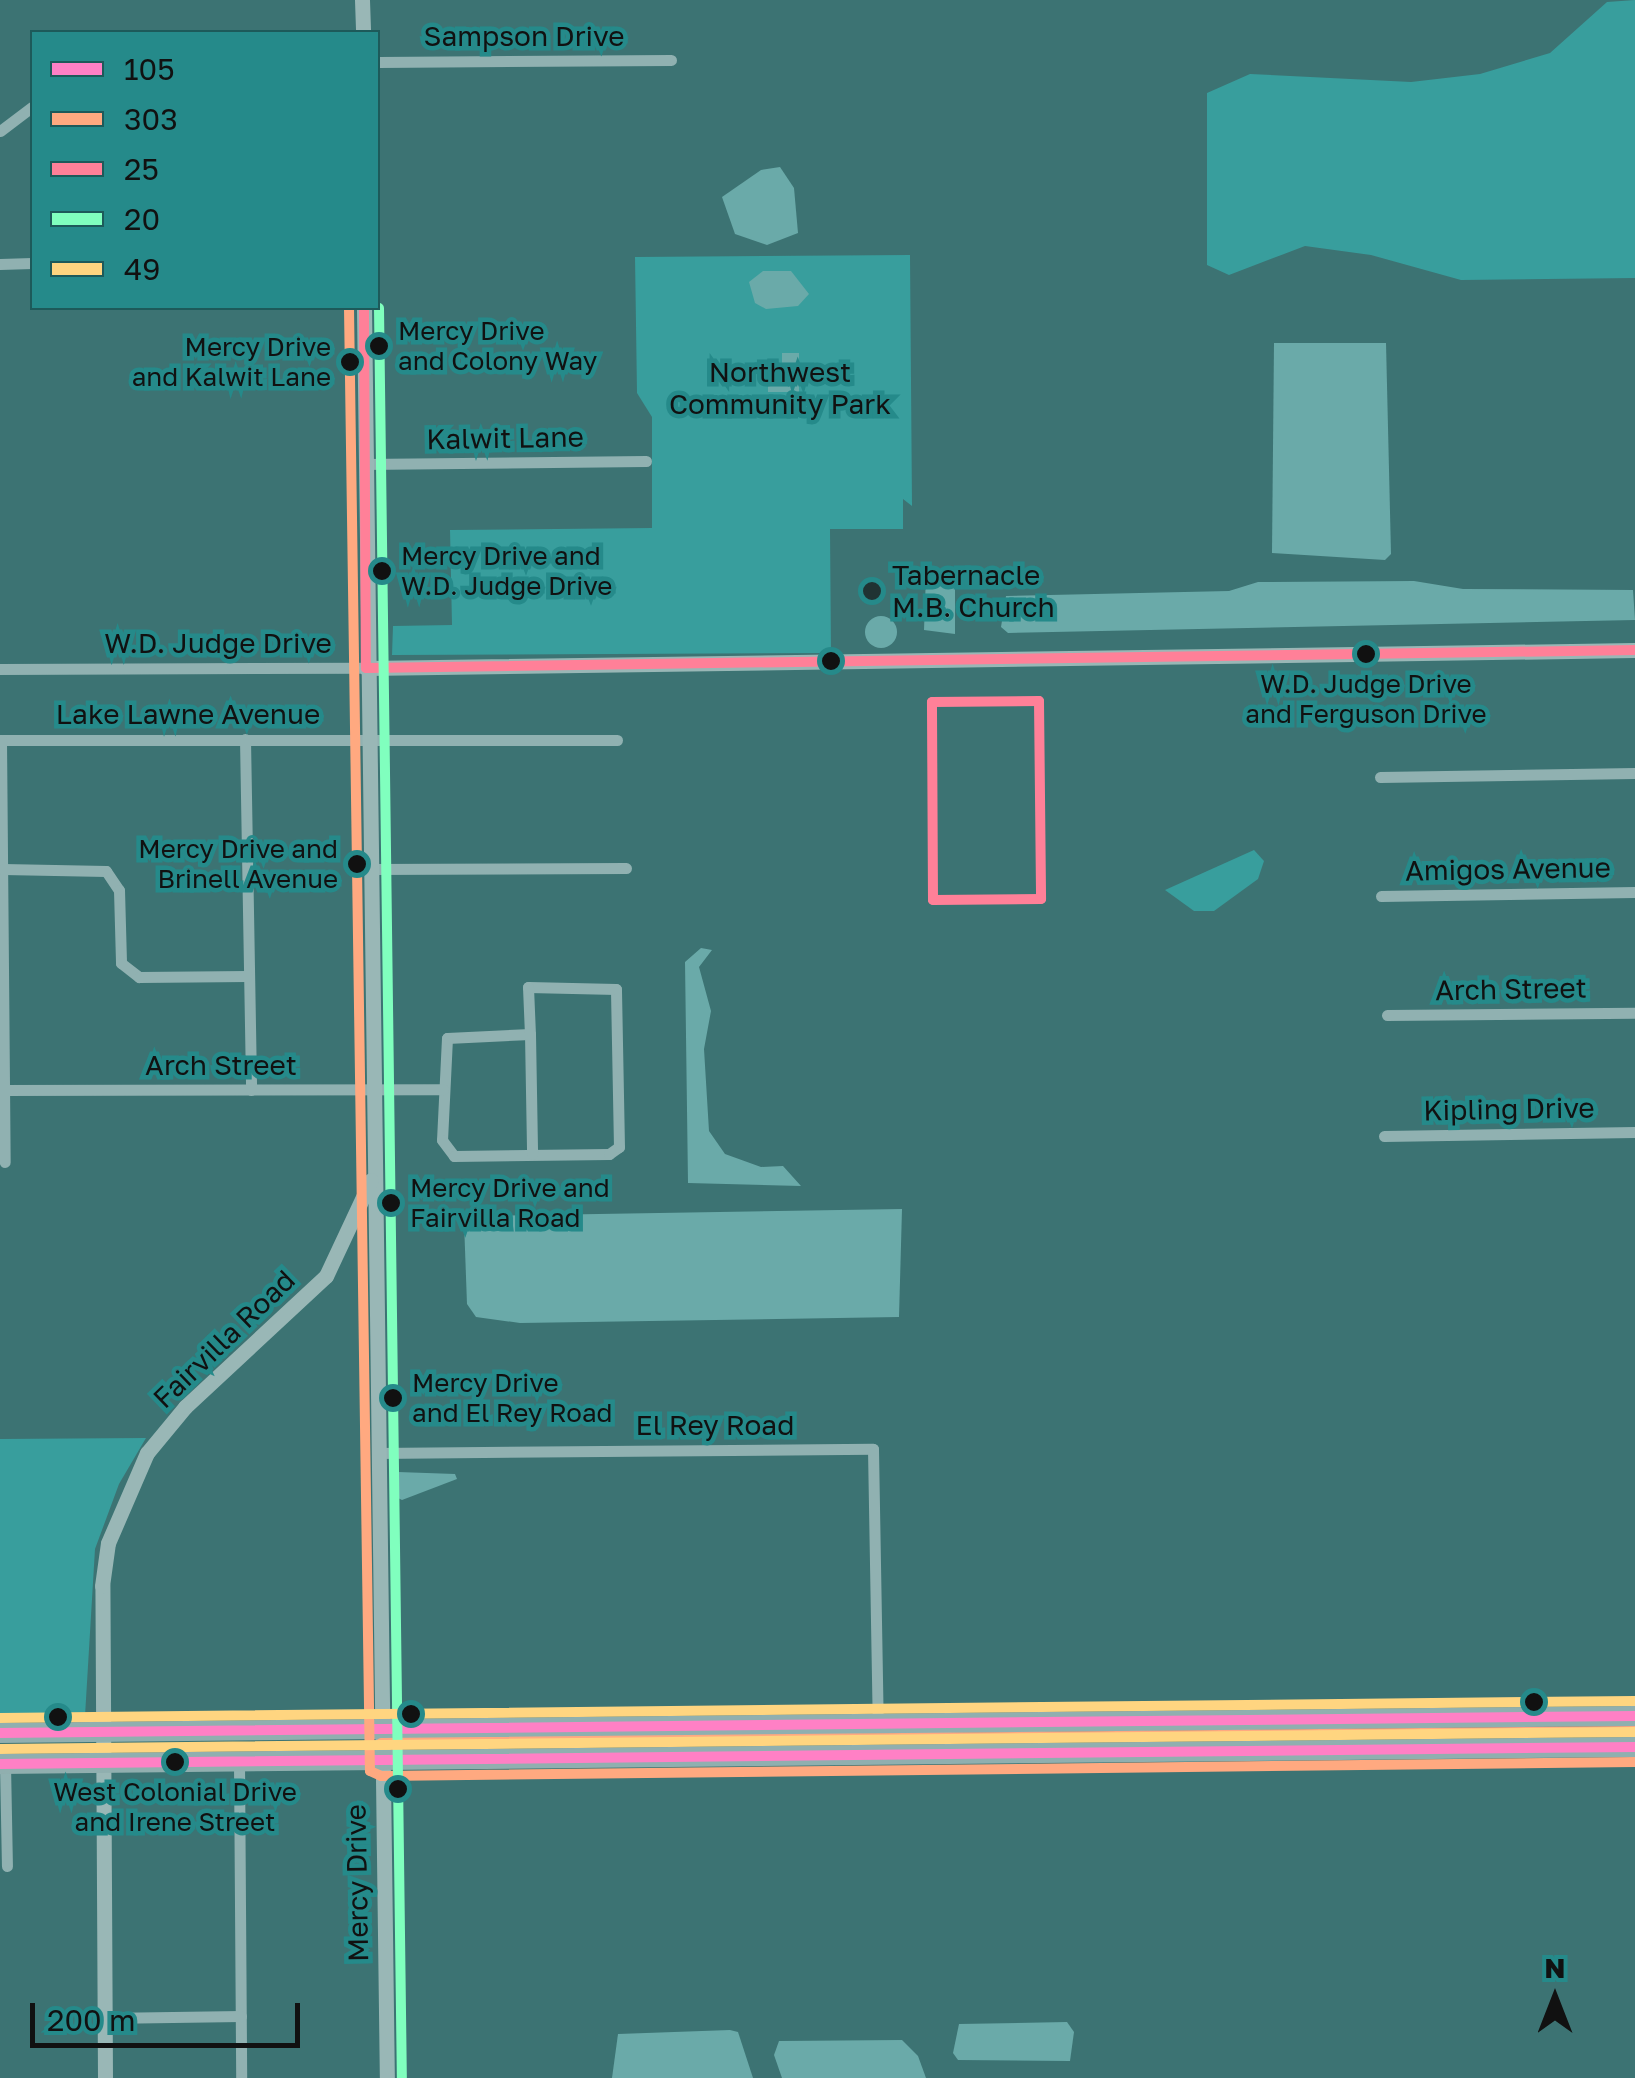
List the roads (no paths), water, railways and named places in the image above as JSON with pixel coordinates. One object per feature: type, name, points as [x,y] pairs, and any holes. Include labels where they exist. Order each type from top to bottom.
[{"type":"highway","points":[[0,1732],[1635,1716]]},
{"type":"highway","points":[[1402,1750],[1414,1740],[1483,1739],[1498,1730],[1500,1717]]},
{"type":"highway","points":[[1258,1752],[1259,1734],[1266,1730],[1346,1726],[1357,1719]]},
{"type":"highway","points":[[1008,1755],[1014,1744],[1100,1740],[1110,1734],[1110,1722]]},
{"type":"highway","points":[[743,1758],[752,1737],[838,1732],[851,1724]]},
{"type":"highway","points":[[3,1764],[1635,1748]]},
{"type":"street","points":[[362,0],[362,30]]},
{"type":"street","name":"Sampson Drive","points":[[380,62],[671,60]]},
{"type":"street","points":[[0,131],[30,108]]},
{"type":"street","points":[[0,264],[30,264]]},
{"type":"street","name":"Mercy Drive","points":[[364,310],[366,739],[387,2078]]},
{"type":"street","name":"Kalwit Lane","points":[[364,464],[646,461]]},
{"type":"street","name":"W.D. Judge Drive","points":[[0,669],[366,668],[1635,650]]},
{"type":"street","points":[[245,739],[251,1090]]},
{"type":"street","points":[[0,740],[5,1162]]},
{"type":"street","name":"Lake Lawne Avenue","points":[[0,740],[616,740]]},
{"type":"street","points":[[1380,776],[1635,773]]},
{"type":"street","points":[[370,869],[626,868]]},
{"type":"street","points":[[3,869],[106,871],[119,890],[121,962],[138,977],[247,976]]},
{"type":"street","name":"Amigos Avenue","points":[[1381,896],[1635,892]]},
{"type":"street","points":[[530,1034],[447,1038],[442,1089],[447,1150],[454,1156],[609,1154],[619,1147],[616,988],[528,987],[530,1034],[532,1154]]},
{"type":"street","name":"Arch Street","points":[[1387,1016],[1635,1013]]},
{"type":"street","name":"Arch Street","points":[[2,1090],[442,1089]]},
{"type":"street","name":"Kipling Drive","points":[[1384,1136],[1635,1132]]},
{"type":"street","name":"Fairvilla Road","points":[[105,2078],[102,1586],[108,1544],[129,1487],[185,1407],[287,1318],[326,1276],[352,1231],[374,1172]]},
{"type":"street","points":[[352,1231],[375,1226]]},
{"type":"street","name":"El Rey Road","points":[[378,1453],[873,1449],[878,1724]]},
{"type":"street","points":[[239,1762],[242,2078]]},
{"type":"street","points":[[3,1764],[7,1866]]},
{"type":"street","points":[[104,2018],[241,2016]]},
{"type":"place","name":"Mercy Drive and Colony Way","points":[[379,346]]},
{"type":"place","name":"Mercy Drive and Kalwit Lane","points":[[350,362]]},
{"type":"place","name":"Mercy Drive and W.D. Judge Drive","points":[[382,571]]},
{"type":"place","name":"Tabernacle M.B. Church","points":[[872,591]]},
{"type":"place","name":"W.D. Judge Drive and Ferguson Drive","points":[[1366,654]]},
{"type":"place","name":"Mercy Drive and Brinell Avenue","points":[[357,864]]},
{"type":"place","name":"Mercy Drive and Fairvilla Road","points":[[391,1203]]},
{"type":"place","name":"Mercy Drive and El Rey Road","points":[[393,1398]]},
{"type":"place","name":"West Colonial Drive and Irene Street","points":[[175,1762]]},
{"type":"park label","name":"Northwest Community Park","points":[[780,388]]}]
